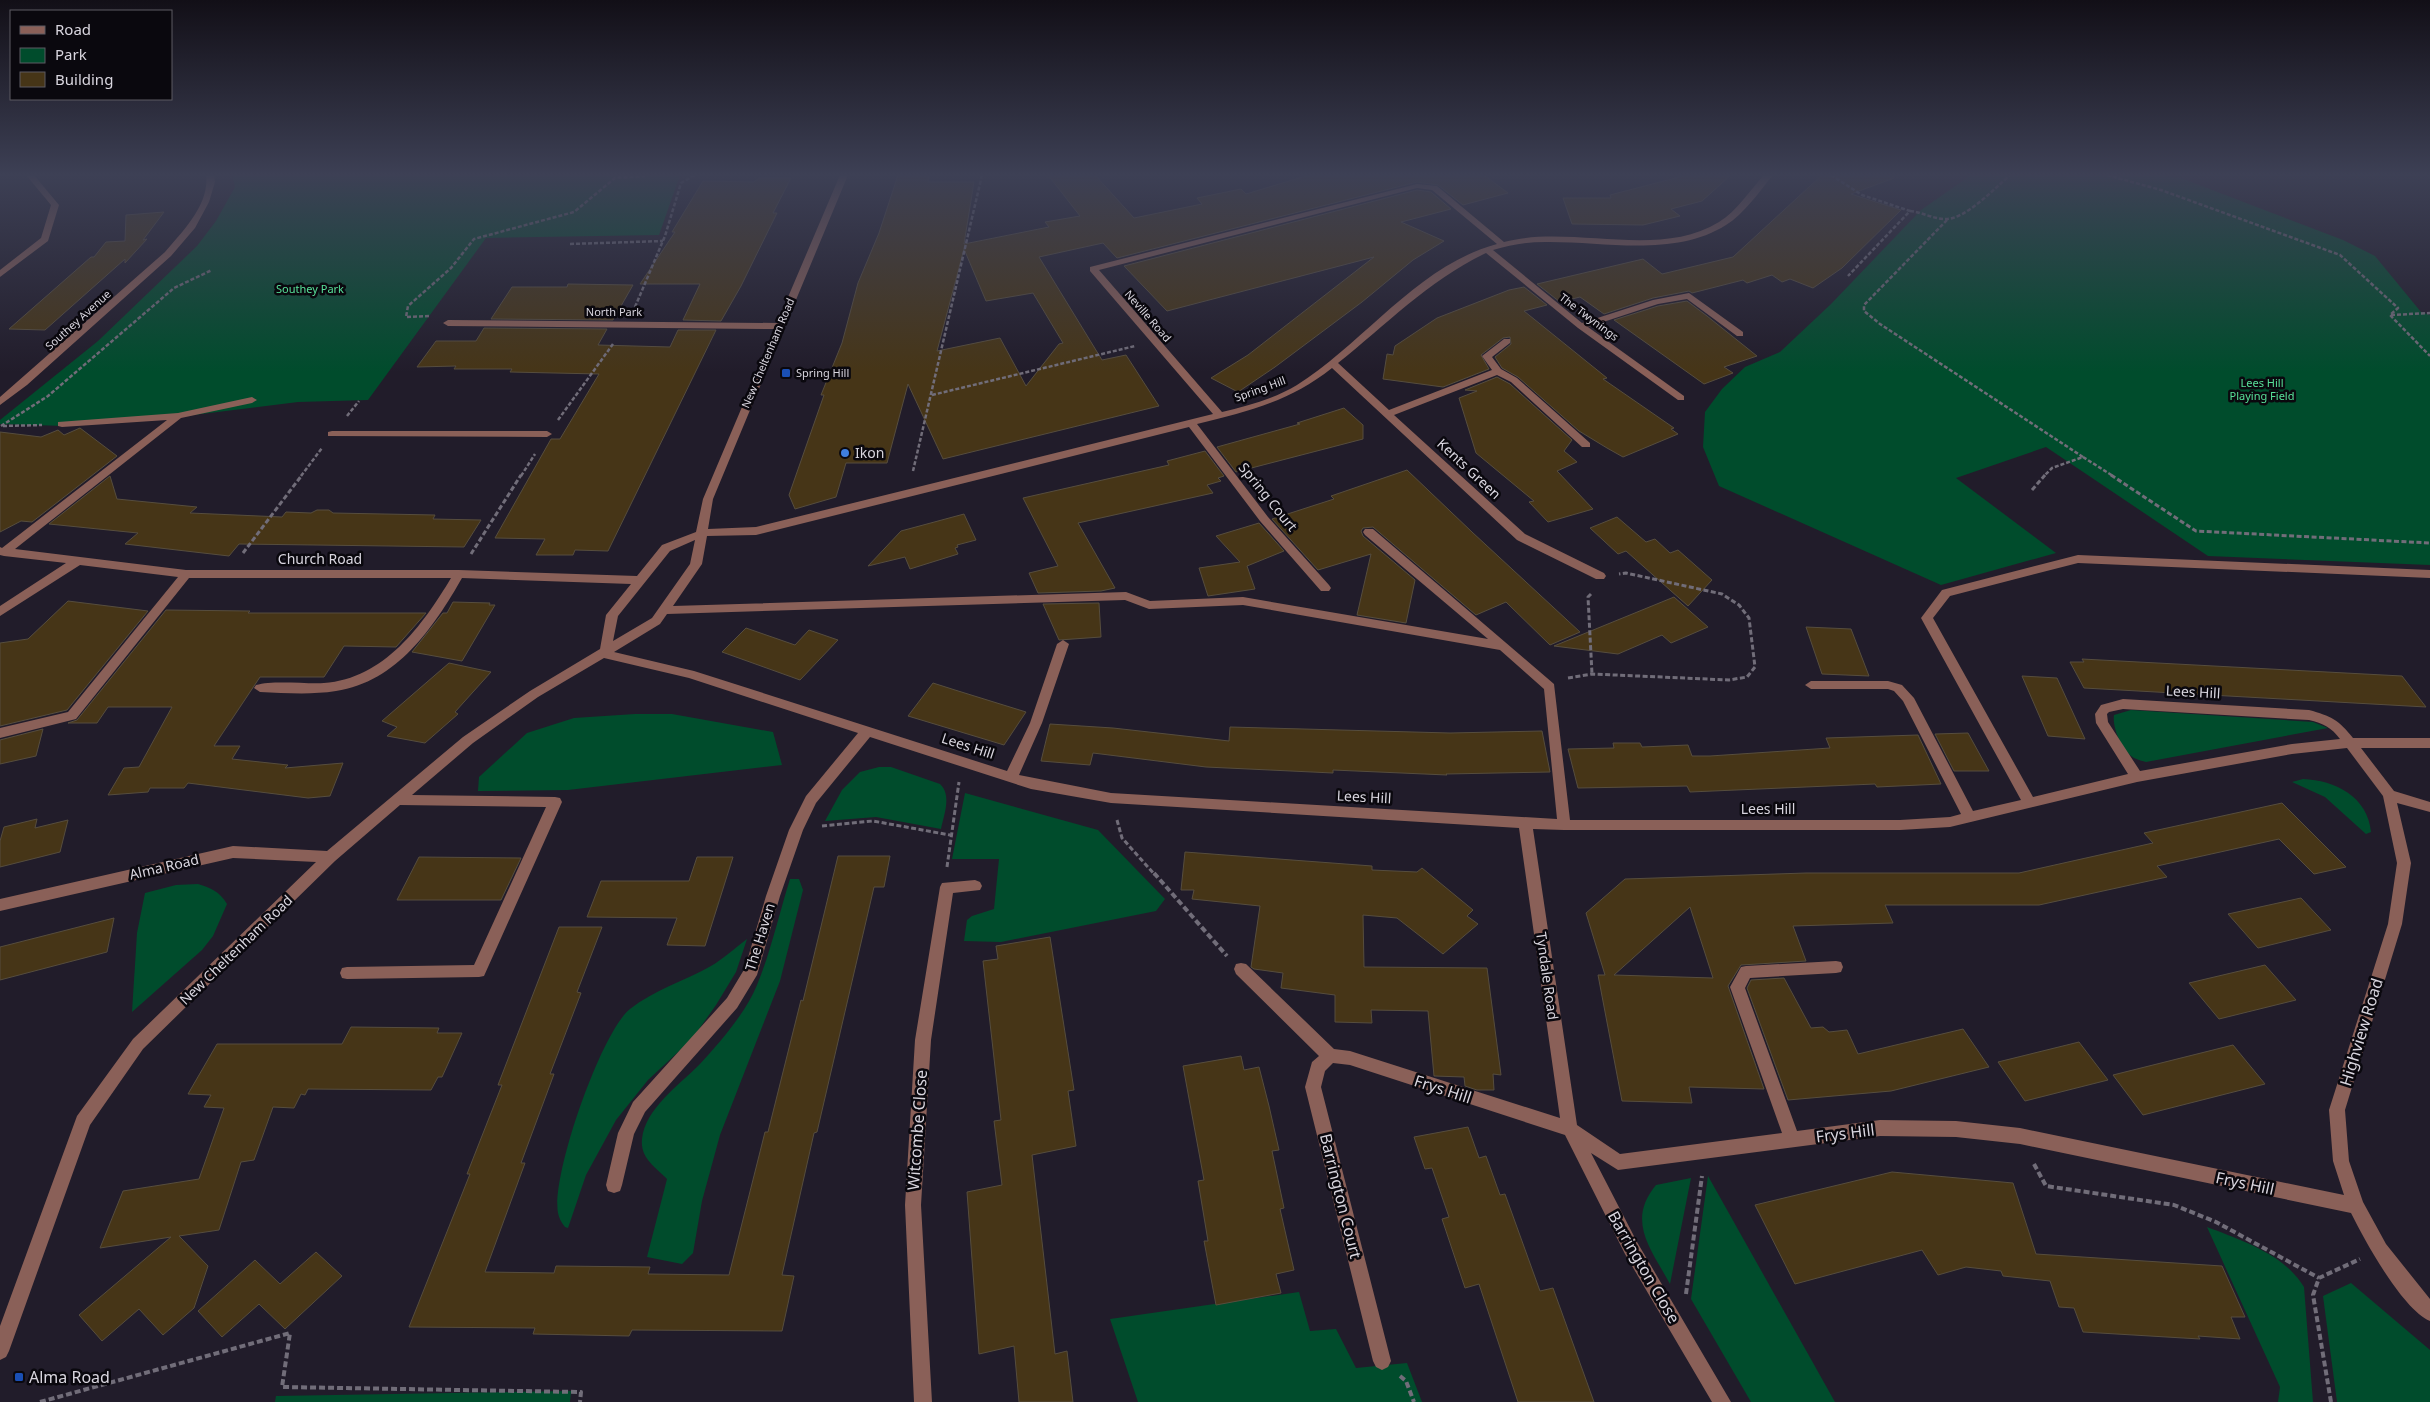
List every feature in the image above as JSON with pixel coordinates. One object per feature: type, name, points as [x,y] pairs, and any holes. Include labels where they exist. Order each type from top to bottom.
[{"type":"street","points":[[0,274],[43,240]]},
{"type":"street","name":"Southey Avenue","points":[[0,402],[24,383],[168,254],[179,240]]},
{"type":"street","name":"New Cheltenham Road","points":[[0,1351],[83,1121],[138,1044],[330,857],[468,740],[534,694],[604,654],[656,621],[665,610],[696,564],[708,499],[816,240]]},
{"type":"street","name":"Neville Road","points":[[1205,240],[1093,269],[1220,416]]},
{"type":"street","name":"Neville Road","points":[[1498,240],[1502,244]]},
{"type":"street","name":"Spring Hill","points":[[703,533],[756,532],[1220,416],[1261,404],[1296,389],[1332,363],[1436,279],[1486,249],[1502,244],[1530,240]]},
{"type":"street","name":"The Twynings","points":[[1486,249],[1581,326],[1681,398]]},
{"type":"street","points":[[1581,326],[1656,302],[1689,296],[1740,334]]},
{"type":"street","name":"North Park","points":[[448,323],[629,323],[780,326]]},
{"type":"street","points":[[1507,340],[1487,356],[1498,371],[1514,380],[1586,445]]},
{"type":"street","name":"Kents Green","points":[[1332,363],[1521,538],[1600,576]]},
{"type":"street","points":[[1387,414],[1498,371]]},
{"type":"street","points":[[62,424],[178,416],[252,400]]},
{"type":"street","points":[[2,552],[178,416]]},
{"type":"street","name":"Spring Court","points":[[1191,423],[1264,519],[1325,588]]},
{"type":"street","points":[[332,434],[547,434]]},
{"type":"street","points":[[1369,532],[1550,687],[1564,825]]},
{"type":"street","points":[[604,654],[612,615],[666,548],[703,533]]},
{"type":"street","name":"Church Road","points":[[2,552],[186,574],[459,574],[640,580]]},
{"type":"street","points":[[2029,801],[1927,618],[1946,592],[2078,559],[2430,574]]},
{"type":"street","points":[[0,612],[77,560]]},
{"type":"street","points":[[0,733],[72,716],[186,574]]},
{"type":"street","points":[[260,688],[343,686],[366,677],[392,660],[420,634],[442,603],[459,574]]},
{"type":"street","points":[[665,610],[1126,596],[1149,605],[1243,601],[1504,646]]},
{"type":"street","points":[[1011,777],[1036,724],[1062,644]]},
{"type":"street","name":"Lees Hill","points":[[604,654],[690,674],[1031,784],[1111,798],[1564,825],[1900,825],[1950,822],[2029,801],[2137,777],[2292,749],[2349,743],[2430,743]]},
{"type":"street","points":[[1811,685],[1888,685],[1898,688],[1908,698],[1969,817]]},
{"type":"street","name":"Lees Hill","points":[[2137,777],[2102,723],[2101,714],[2105,708],[2124,704],[2309,715],[2324,719],[2338,727],[2349,743]]},
{"type":"street","name":"The Haven","points":[[614,1185],[626,1133],[639,1107],[732,1003],[752,970],[773,896],[796,830],[811,800],[867,731]]},
{"type":"street","name":"Highview Road","points":[[2349,743],[2389,794],[2404,863],[2395,924],[2338,1110],[2341,1161],[2356,1206],[2380,1250],[2412,1293],[2430,1312]]},
{"type":"street","points":[[2389,794],[2430,808]]},
{"type":"street","points":[[347,973],[479,971],[554,802],[397,800]]},
{"type":"street","name":"Tyndale Road","points":[[1525,823],[1570,1129]]},
{"type":"street","name":"Alma Road","points":[[0,905],[233,852],[330,857]]},
{"type":"street","points":[[947,887],[975,886]]},
{"type":"street","name":"Witcombe Close","points":[[923,1402],[912,1206],[923,1040],[947,887]]},
{"type":"street","points":[[1792,1139],[1737,987],[1746,972],[1836,967]]},
{"type":"street","points":[[1241,969],[1330,1056]]},
{"type":"street","name":"Frys Hill","points":[[1330,1056],[1350,1058],[1570,1129],[1618,1162],[1880,1128],[1956,1129],[2020,1136],[2356,1206]]},
{"type":"street","name":"Barrington Court","points":[[1330,1056],[1318,1067],[1313,1087],[1382,1360]]},
{"type":"street","name":"Barrington Close","points":[[1570,1129],[1630,1248],[1722,1402]]},
{"type":"path","points":[[433,316],[406,317],[408,306],[451,268],[473,240]]},
{"type":"path","points":[[908,494],[967,240]]},
{"type":"path","points":[[1848,276],[1882,240]]},
{"type":"path","points":[[1927,240],[1864,305],[1864,311],[1880,324],[2196,531],[2430,543]]},
{"type":"path","points":[[2300,240],[2340,255],[2398,308],[2390,315]]},
{"type":"path","points":[[570,244],[663,241],[629,323]]},
{"type":"path","points":[[0,426],[21,416],[73,376],[174,287],[212,270]]},
{"type":"path","points":[[2390,315],[2430,312]]},
{"type":"path","points":[[2390,315],[2430,356]]},
{"type":"path","points":[[932,395],[1155,341]]},
{"type":"path","points":[[228,574],[332,434],[359,401]]},
{"type":"path","points":[[0,426],[62,424]]},
{"type":"path","points":[[2032,490],[2052,468],[2083,456]]},
{"type":"path","points":[[1550,687],[1570,677],[1592,674],[1728,680],[1747,677],[1755,666],[1748,618],[1739,605],[1722,594],[1626,573],[1600,576],[1588,597],[1592,674]]},
{"type":"path","points":[[947,887],[947,857],[962,762]]},
{"type":"path","points":[[1111,798],[1122,838],[1225,954],[1241,969]]},
{"type":"path","points":[[796,830],[873,820],[950,835]]},
{"type":"path","points":[[2020,1136],[2046,1186],[2174,1205],[2216,1222],[2319,1278]]},
{"type":"path","points":[[1681,1332],[1705,1150]]},
{"type":"path","points":[[2331,1402],[2313,1295],[2319,1278],[2380,1250]]},
{"type":"path","points":[[40,1402],[290,1333],[282,1387],[581,1392],[580,1402]]},
{"type":"path","points":[[1382,1360],[1406,1380],[1414,1402]]},
{"type":"green space","name":"Southey Park","points":[[201,240],[484,240],[368,400],[298,402],[153,420],[65,426],[0,424],[0,420],[98,341]]},
{"type":"green space","name":"Lees Hill Playing Field","points":[[1892,240],[2344,240],[2375,256],[2421,312],[2430,315],[2430,565],[2208,556],[2046,447],[1956,478],[2056,553],[1941,585],[1719,486],[1703,447],[1705,412],[1722,389],[1745,367],[1780,352],[1831,304]]},
{"type":"green space","points":[[2131,710],[2313,722],[2328,728],[2146,762],[2130,755],[2122,745],[2116,732],[2114,715]]},
{"type":"green space","points":[[635,714],[672,714],[773,732],[782,765],[568,790],[478,791],[479,777],[527,733],[574,718]]},
{"type":"green space","points":[[879,767],[891,767],[940,784],[946,794],[945,812],[941,829],[876,817],[825,821],[842,790],[860,772]]},
{"type":"green space","points":[[2303,779],[2315,780],[2338,787],[2357,800],[2369,820],[2371,832],[2366,834],[2325,797],[2292,782]]},
{"type":"green space","points":[[965,793],[1098,830],[1165,899],[1156,911],[1001,942],[964,941],[967,920],[972,916],[994,909],[999,859],[952,859]]},
{"type":"green space","points":[[790,879],[799,879],[803,890],[780,981],[720,1135],[702,1201],[693,1253],[682,1264],[647,1257],[667,1179],[649,1162],[643,1152],[642,1139],[644,1128],[664,1098],[707,1056],[731,1027],[752,996],[771,946]]},
{"type":"green space","points":[[198,884],[214,891],[227,904],[213,936],[202,950],[132,1012],[137,933],[145,893],[176,885]]},
{"type":"green space","points":[[747,939],[736,972],[692,1039],[648,1080],[616,1120],[586,1175],[568,1228],[565,1227],[558,1213],[558,1195],[570,1138],[593,1074],[618,1023],[639,1002],[711,966]]},
{"type":"green space","points":[[1708,1176],[1835,1402],[1751,1402],[1691,1299]]},
{"type":"green space","points":[[1691,1178],[1670,1284],[1649,1247],[1642,1223],[1643,1211],[1647,1198],[1656,1185]]},
{"type":"green space","points":[[2207,1227],[2247,1243],[2273,1257],[2295,1275],[2304,1287],[2313,1402],[2278,1402],[2280,1387]]},
{"type":"green space","points":[[2351,1283],[2430,1350],[2430,1402],[2337,1402],[2323,1296]]},
{"type":"green space","points":[[1299,1292],[1310,1331],[1336,1329],[1356,1368],[1407,1363],[1422,1402],[1138,1402],[1110,1319]]},
{"type":"green space","points":[[571,1391],[570,1402],[275,1402],[276,1396]]},
{"type":"building","points":[[146,240],[125,263],[125,259],[45,330],[9,329],[91,257],[94,257],[106,242]]},
{"type":"building","points":[[669,240],[763,240],[721,321],[683,320],[700,284],[640,284]]},
{"type":"building","points":[[876,240],[965,240],[964,244],[982,240],[1186,240],[1117,258],[1103,243],[1039,257],[1102,360],[1126,355],[1159,406],[943,459],[908,384],[887,463],[846,463],[836,497],[795,509],[789,495],[824,395],[821,395],[842,343],[858,283]],"holes":[[[964,249],[986,301],[1033,293],[1063,343],[1059,344],[1026,386],[1000,338],[937,351]]]},
{"type":"building","points":[[1223,240],[1444,241],[1413,260],[1362,302],[1275,367],[1238,392],[1211,378],[1248,355],[1374,257],[1167,311],[1124,266]]},
{"type":"building","points":[[1751,240],[1870,240],[1842,268],[1813,288],[1790,279],[1782,282],[1772,275],[1747,283],[1743,280],[1692,293],[1689,291],[1653,298],[1604,314],[1580,297],[1560,302],[1537,284],[1643,259],[1662,274],[1733,257]]},
{"type":"building","points":[[568,284],[633,285],[613,320],[491,319],[512,287],[567,287]]},
{"type":"building","points":[[1524,287],[1547,305],[1524,311],[1607,378],[1603,379],[1674,428],[1671,429],[1678,434],[1623,457],[1607,448],[1579,431],[1518,377],[1502,368],[1495,357],[1511,344],[1510,337],[1503,338],[1481,355],[1489,369],[1443,387],[1383,379],[1387,354],[1393,355],[1395,346],[1437,318],[1509,290]]},
{"type":"building","points":[[1687,301],[1757,356],[1724,367],[1733,373],[1704,384],[1614,320],[1658,306]]},
{"type":"building","points":[[484,328],[607,329],[598,345],[670,347],[678,330],[716,330],[608,551],[575,550],[573,555],[536,555],[545,539],[495,538],[551,439],[560,439],[599,374],[510,372],[512,369],[454,369],[456,366],[417,367],[436,341],[476,341]]},
{"type":"building","points":[[1497,377],[1510,384],[1572,440],[1564,451],[1577,462],[1557,471],[1593,509],[1548,522],[1529,502],[1534,501],[1476,453],[1459,398],[1477,391],[1465,390]]},
{"type":"building","points":[[1344,408],[1363,425],[1363,439],[1236,472],[1217,447],[1300,424],[1297,423]]},
{"type":"building","points":[[80,428],[117,456],[32,522],[21,521],[0,532],[0,432],[41,437],[58,430],[64,435]]},
{"type":"building","points":[[1205,451],[1224,476],[1218,478],[1221,481],[1207,485],[1213,493],[1078,523],[1115,588],[1101,591],[1038,593],[1029,573],[1058,566],[1023,498],[1169,465],[1167,461]]},
{"type":"building","points":[[1407,470],[1580,632],[1550,645],[1506,602],[1476,615],[1373,527],[1363,528],[1361,531],[1363,536],[1415,580],[1406,623],[1357,615],[1371,554],[1318,570],[1272,519],[1334,499],[1331,496]]},
{"type":"building","points":[[110,476],[117,499],[197,507],[190,513],[282,517],[286,512],[311,513],[317,510],[329,510],[333,513],[435,515],[433,519],[481,520],[464,547],[239,544],[229,556],[125,544],[138,533],[49,524]]},
{"type":"building","points":[[964,514],[976,540],[957,545],[958,547],[955,548],[958,554],[910,569],[905,557],[868,566],[901,531]]},
{"type":"building","points":[[1617,517],[1646,542],[1655,539],[1670,553],[1678,550],[1712,580],[1688,606],[1626,551],[1618,554],[1590,528]]},
{"type":"building","points":[[1259,523],[1284,551],[1247,566],[1255,589],[1208,596],[1199,568],[1240,562],[1216,536]]},
{"type":"building","points":[[1674,597],[1708,627],[1671,643],[1662,635],[1618,654],[1554,646]]},
{"type":"building","points":[[68,601],[148,611],[67,710],[0,726],[0,643],[28,639]]},
{"type":"building","points":[[453,602],[490,603],[489,605],[495,605],[462,661],[412,652],[443,613],[447,613]]},
{"type":"building","points":[[1099,603],[1101,637],[1059,640],[1043,604]]},
{"type":"building","points":[[166,610],[250,611],[248,613],[426,613],[396,647],[344,646],[324,677],[260,677],[214,746],[240,746],[232,759],[288,765],[285,768],[343,763],[330,796],[308,798],[188,783],[184,788],[150,788],[148,792],[108,795],[124,768],[139,767],[172,707],[108,707],[97,723],[68,723],[77,720]]},
{"type":"building","points":[[1806,627],[1851,629],[1869,676],[1822,674]]},
{"type":"building","points":[[746,628],[795,645],[809,630],[838,640],[800,680],[722,652]]},
{"type":"building","points":[[2082,659],[2402,676],[2426,707],[2084,688],[2070,662],[2084,662]]},
{"type":"building","points":[[449,663],[491,672],[455,712],[458,714],[425,743],[387,736],[397,727],[382,721]]},
{"type":"building","points":[[2022,676],[2057,678],[2085,739],[2048,736]]},
{"type":"building","points":[[933,683],[1026,712],[1004,745],[908,716]]},
{"type":"building","points":[[1050,724],[1113,728],[1229,741],[1230,727],[1450,733],[1542,731],[1550,772],[1447,775],[1333,770],[1333,773],[1206,767],[1093,753],[1090,765],[1041,761]]},
{"type":"building","points":[[43,729],[36,756],[0,764],[0,740]]},
{"type":"building","points":[[1968,733],[1989,771],[1954,771],[1935,734]]},
{"type":"building","points":[[1918,735],[1941,784],[1877,787],[1875,784],[1690,792],[1687,786],[1578,788],[1568,749],[1614,748],[1613,743],[1640,743],[1642,747],[1688,745],[1692,756],[1710,756],[1830,748],[1826,738]]},
{"type":"building","points":[[2282,803],[2346,867],[2314,874],[2279,839],[2157,866],[2167,877],[2039,905],[1885,905],[1893,923],[1793,926],[1806,961],[1741,965],[1728,986],[1764,1089],[1689,1087],[1692,1103],[1622,1101],[1598,975],[1605,975],[1586,913],[1625,879],[1806,873],[2019,873],[2153,843],[2144,833]],"holes":[[[1690,907],[1713,978],[1614,975]]]},
{"type":"building","points":[[37,819],[35,828],[68,820],[60,852],[0,867],[0,841],[4,827]]},
{"type":"building","points":[[1185,852],[1372,866],[1372,870],[1417,872],[1422,868],[1473,910],[1467,916],[1478,924],[1443,954],[1397,918],[1363,915],[1364,967],[1487,968],[1501,1075],[1493,1074],[1494,1090],[1477,1090],[1465,1086],[1464,1077],[1434,1076],[1428,1011],[1371,1010],[1372,1023],[1335,1022],[1335,995],[1281,988],[1283,973],[1251,967],[1260,906],[1192,899],[1194,890],[1181,890]]},
{"type":"building","points":[[838,856],[890,856],[884,887],[874,887],[817,1132],[814,1133],[782,1275],[794,1276],[782,1331],[632,1330],[629,1336],[533,1334],[535,1328],[409,1327],[470,1174],[467,1174],[502,1085],[498,1085],[559,927],[602,927],[577,992],[581,993],[550,1074],[554,1074],[521,1163],[525,1163],[485,1272],[554,1273],[556,1266],[650,1267],[648,1274],[729,1275],[765,1132],[768,1132],[801,1000],[803,1001]]},
{"type":"building","points":[[419,857],[521,858],[501,900],[397,900]]},
{"type":"building","points":[[697,857],[733,857],[705,946],[667,945],[677,918],[587,917],[601,881],[689,881]]},
{"type":"building","points":[[2301,898],[2331,930],[2258,948],[2228,914]]},
{"type":"building","points":[[114,918],[107,952],[0,980],[0,947]]},
{"type":"building","points":[[1050,937],[1074,1090],[1068,1091],[1076,1146],[1032,1155],[1055,1354],[1067,1351],[1073,1402],[1019,1402],[1014,1346],[979,1354],[967,1192],[1002,1185],[994,1121],[1001,1120],[983,961],[998,959],[996,946]]},
{"type":"building","points":[[2265,965],[2296,1000],[2219,1019],[2189,983]]},
{"type":"building","points":[[1784,978],[1811,1028],[1823,1027],[1829,1032],[1847,1030],[1858,1054],[1963,1029],[1989,1067],[1891,1091],[1788,1100],[1747,988],[1751,980]]},
{"type":"building","points":[[351,1027],[439,1028],[437,1033],[462,1033],[442,1077],[438,1077],[431,1090],[308,1089],[305,1095],[301,1094],[294,1108],[273,1107],[254,1160],[241,1162],[219,1230],[179,1236],[208,1266],[194,1308],[163,1335],[139,1309],[102,1341],[79,1315],[171,1237],[100,1248],[123,1191],[199,1179],[224,1108],[204,1107],[211,1095],[188,1094],[217,1044],[342,1044]]},
{"type":"building","points":[[2079,1042],[2108,1080],[2025,1101],[1998,1062]]},
{"type":"building","points":[[2233,1045],[2265,1084],[2143,1115],[2113,1075]]},
{"type":"building","points":[[1241,1056],[1244,1070],[1259,1067],[1269,1106],[1279,1150],[1272,1151],[1284,1208],[1280,1209],[1294,1270],[1276,1274],[1281,1293],[1216,1305],[1204,1241],[1208,1241],[1198,1181],[1204,1180],[1183,1066]]},
{"type":"building","points":[[1468,1127],[1479,1158],[1486,1156],[1500,1195],[1505,1194],[1540,1291],[1553,1288],[1594,1402],[1518,1402],[1479,1284],[1465,1288],[1442,1219],[1449,1217],[1432,1168],[1425,1169],[1414,1137]]},
{"type":"building","points":[[1892,1172],[2013,1183],[2036,1254],[2222,1266],[2245,1317],[2231,1317],[2240,1339],[2198,1336],[2200,1339],[2083,1332],[2074,1308],[2059,1307],[2050,1281],[2003,1276],[2001,1271],[1966,1267],[1938,1275],[1922,1250],[1795,1284],[1755,1205]]},
{"type":"building","points":[[316,1252],[342,1276],[285,1329],[259,1304],[222,1337],[198,1311],[255,1260],[280,1284]]},
{"type":"place","name":"Spring Hill","points":[[786,373]]},
{"type":"place","name":"Ikon","points":[[845,453]]},
{"type":"place","name":"Alma Road","points":[[19,1377]]}]
